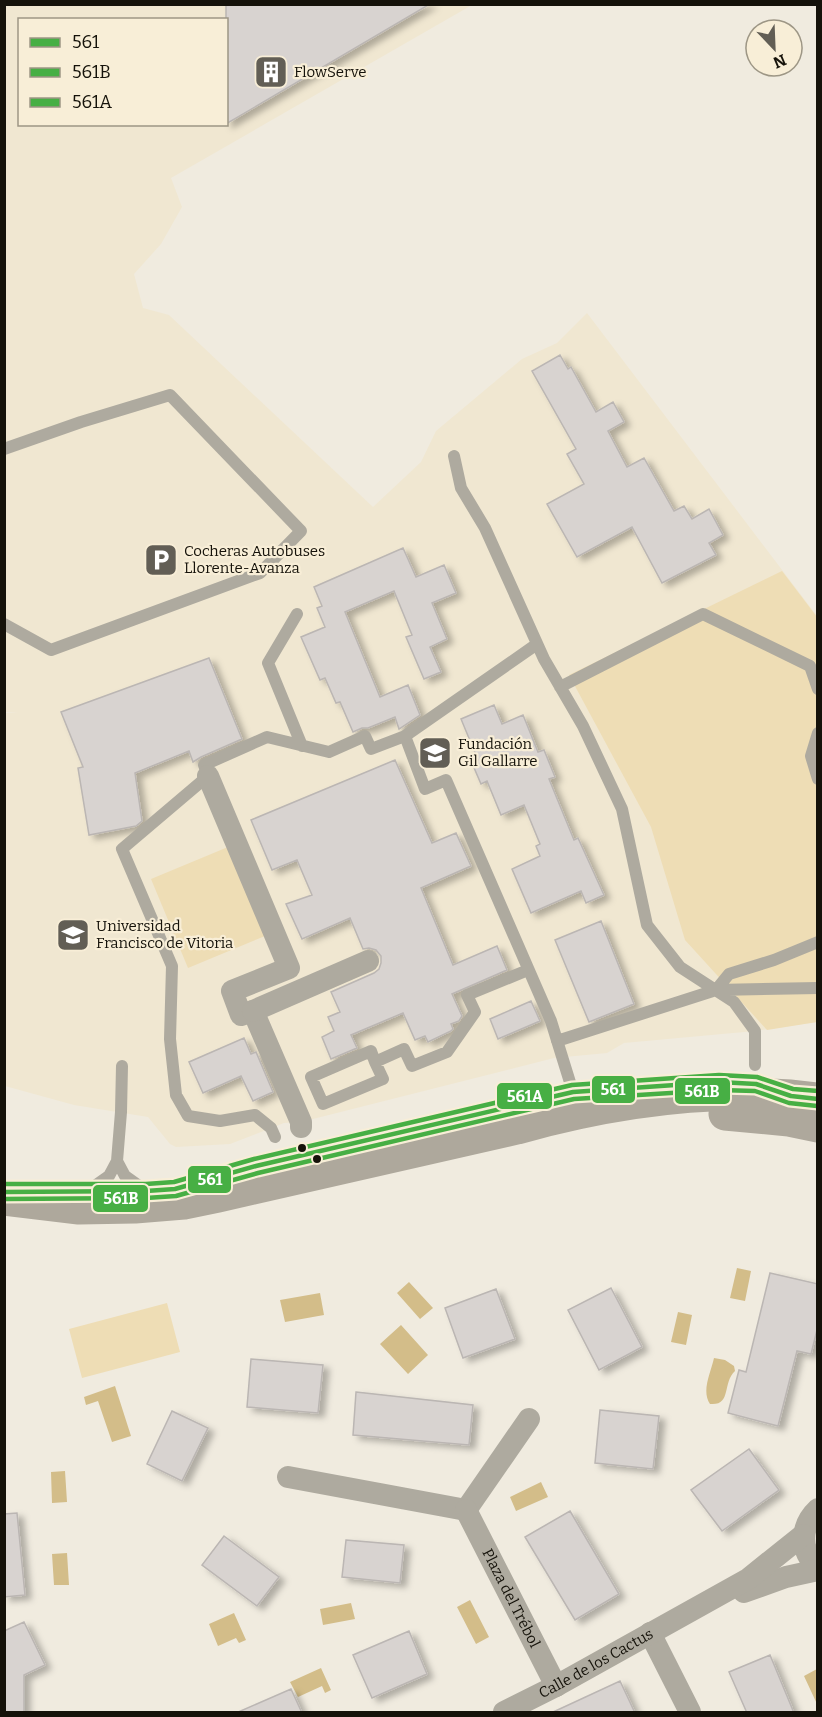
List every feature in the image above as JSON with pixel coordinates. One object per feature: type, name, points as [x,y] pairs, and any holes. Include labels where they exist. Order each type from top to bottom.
[{"type":"street","points":[[208,776],[292,966],[301,996]]},
{"type":"street","points":[[292,966],[232,991],[241,1015],[301,996],[368,961]]},
{"type":"street","points":[[253,1011],[301,1122],[301,1127]]},
{"type":"street","points":[[4,1198],[79,1208],[184,1203],[561,1116],[665,1098],[747,1094],[804,1097]]},
{"type":"street","points":[[517,1128],[620,1117],[675,1114],[753,1116],[818,1126]]},
{"type":"street","points":[[288,1477],[466,1510],[529,1419]]},
{"type":"street","name":"Calle de los Cactus","points":[[504,1713],[748,1580],[803,1535],[808,1520],[818,1509]]},
{"type":"street","name":"Plaza del Trébol","points":[[466,1510],[556,1686]]},
{"type":"street","points":[[803,1535],[804,1548],[818,1569]]},
{"type":"street","name":"Calle de los Cactus","points":[[686,1614],[786,1577],[818,1569]]},
{"type":"street","points":[[650,1633],[690,1713]]},
{"type":"lane","points":[[4,449],[81,422],[170,395],[302,531],[260,573],[51,650],[4,624]]},
{"type":"lane","points":[[454,456],[461,488],[485,528],[537,644],[583,726],[622,809],[647,925],[680,967],[734,1002],[755,1031],[755,1065]]},
{"type":"lane","points":[[297,614],[268,663],[302,746]]},
{"type":"lane","points":[[560,687],[703,614],[810,666],[818,689]]},
{"type":"lane","points":[[275,1137],[271,1128],[255,1115],[220,1121],[188,1116],[176,1095],[170,1038],[172,966],[122,849],[208,776],[204,765],[267,737],[329,752],[365,736],[371,749],[405,736],[537,644]]},
{"type":"lane","points":[[818,733],[811,756],[818,779]]},
{"type":"lane","points":[[405,736],[425,789],[446,780],[550,1021],[573,1092]]},
{"type":"lane","points":[[716,990],[729,974],[774,960],[818,942]]},
{"type":"lane","points":[[375,1062],[404,1050],[412,1066],[447,1052],[474,1012],[467,994],[528,970]]},
{"type":"lane","points":[[557,1041],[716,990],[818,988]]},
{"type":"lane","points":[[371,1051],[375,1062],[383,1079],[323,1104],[311,1077],[371,1051]]},
{"type":"lane","points":[[85,1193],[109,1176],[117,1161],[122,1066]]},
{"type":"lane","points":[[4,1192],[85,1193],[175,1189],[256,1166],[573,1092],[719,1082],[756,1084],[804,1097]]},
{"type":"lane","points":[[117,1161],[125,1176],[146,1191]]},
{"type":"shaded area","name":"Fundación Gil Gallarre","points":[[5,5],[472,5],[171,178],[182,207],[161,244],[134,274],[143,308],[169,315],[373,507],[421,462],[436,431],[522,359],[557,343],[587,313],[817,616],[817,1022],[755,1031],[624,1043],[607,1053],[554,1058],[301,1122],[284,1123],[230,1144],[176,1147],[170,1144],[148,1117],[74,1105],[5,1086],[4,713],[18,713],[5,712]]},
{"type":"shaded area","points":[[782,571],[817,617],[817,1022],[767,1030],[685,940],[651,827],[569,675]]},
{"type":"shaded area","points":[[228,847],[265,936],[188,968],[151,879]]},
{"type":"shaded area","points":[[737,1268],[751,1271],[745,1301],[730,1298]]},
{"type":"shaded area","points":[[409,1282],[433,1308],[420,1319],[397,1293]]},
{"type":"shaded area","points":[[320,1293],[324,1315],[285,1322],[280,1300]]},
{"type":"shaded area","points":[[167,1303],[180,1352],[82,1378],[69,1329]]},
{"type":"shaded area","points":[[678,1312],[692,1315],[686,1345],[671,1342]]},
{"type":"shaded area","points":[[401,1325],[428,1355],[408,1374],[380,1344]]},
{"type":"shaded area","points":[[714,1358],[725,1360],[734,1366],[735,1371],[731,1376],[724,1398],[717,1404],[710,1404],[706,1393]]},
{"type":"shaded area","points":[[115,1386],[131,1436],[112,1442],[98,1401],[86,1405],[84,1397]]},
{"type":"shaded area","points":[[65,1471],[67,1502],[52,1503],[51,1472]]},
{"type":"shaded area","points":[[541,1482],[548,1497],[516,1511],[510,1497]]},
{"type":"shaded area","points":[[67,1553],[69,1585],[54,1585],[52,1554]]},
{"type":"shaded area","points":[[470,1600],[489,1637],[476,1644],[457,1607]]},
{"type":"shaded area","points":[[351,1603],[355,1619],[323,1625],[320,1609]]},
{"type":"shaded area","points":[[234,1613],[246,1640],[239,1643],[236,1638],[218,1646],[209,1624]]},
{"type":"shaded area","points":[[321,1668],[331,1690],[325,1693],[322,1686],[298,1697],[290,1682]]},
{"type":"shaded area","points":[[817,1669],[817,1704],[804,1676]]},
{"type":"building","name":"FlowServe","points":[[226,4],[430,4],[228,123],[228,18],[226,18]]},
{"type":"building","points":[[560,355],[568,369],[571,367],[596,412],[613,402],[624,422],[608,431],[627,467],[644,458],[674,511],[684,506],[692,519],[709,509],[723,535],[709,543],[716,555],[662,583],[632,527],[577,557],[547,504],[584,484],[567,454],[576,449],[532,371]]},
{"type":"building","points":[[403,548],[416,577],[444,565],[456,593],[432,603],[447,639],[430,647],[441,672],[424,679],[406,637],[412,635],[394,591],[345,612],[380,697],[408,685],[420,715],[399,729],[395,717],[353,732],[340,702],[336,703],[325,678],[320,680],[301,637],[325,627],[317,608],[322,606],[314,587]]},
{"type":"building","points":[[209,658],[242,739],[193,762],[189,751],[135,773],[142,821],[136,826],[89,835],[78,768],[83,767],[61,712]]},
{"type":"building","points":[[494,705],[502,724],[523,715],[538,752],[544,750],[555,777],[549,779],[574,840],[578,838],[604,895],[586,903],[581,891],[531,913],[512,869],[540,856],[536,846],[540,844],[524,805],[501,815],[487,781],[481,784],[472,763],[478,760],[461,719]]},
{"type":"building","points":[[395,760],[432,843],[456,833],[471,866],[421,888],[453,965],[497,946],[507,970],[452,994],[462,1016],[459,1021],[451,1024],[453,1029],[451,1031],[428,1042],[425,1036],[415,1040],[403,1013],[351,1035],[357,1048],[331,1059],[322,1037],[334,1031],[328,1017],[340,1012],[331,992],[374,973],[379,969],[381,956],[376,950],[363,949],[350,918],[302,939],[286,904],[312,895],[297,860],[272,870],[251,820]]},
{"type":"building","points":[[601,921],[634,1004],[589,1022],[555,940]]},
{"type":"building","points":[[531,1001],[540,1021],[498,1039],[490,1019]]},
{"type":"building","points":[[244,1038],[251,1054],[256,1052],[273,1092],[253,1101],[241,1076],[203,1093],[189,1062]]},
{"type":"building","points":[[770,1273],[818,1284],[818,1326],[811,1354],[797,1351],[778,1426],[728,1413],[739,1370],[746,1372]]},
{"type":"building","points":[[611,1288],[642,1347],[599,1370],[568,1310]]},
{"type":"building","points":[[496,1289],[515,1339],[463,1358],[445,1308]]},
{"type":"building","points":[[251,1359],[323,1365],[318,1413],[247,1407]]},
{"type":"building","points":[[356,1392],[473,1405],[469,1445],[353,1435]]},
{"type":"building","points":[[600,1410],[659,1416],[653,1469],[595,1463]]},
{"type":"building","points":[[172,1411],[208,1428],[182,1481],[147,1464]]},
{"type":"building","points":[[749,1449],[779,1490],[722,1531],[691,1490]]},
{"type":"building","points":[[570,1511],[619,1594],[575,1620],[525,1537]]},
{"type":"building","points":[[17,1513],[25,1595],[4,1597],[4,1514]]},
{"type":"building","points":[[224,1536],[279,1577],[257,1606],[202,1565]]},
{"type":"building","points":[[346,1540],[404,1545],[400,1583],[342,1577]]},
{"type":"building","points":[[24,1622],[45,1665],[24,1675],[24,1713],[4,1713],[4,1631]]},
{"type":"building","points":[[409,1631],[427,1674],[372,1698],[353,1655]]},
{"type":"building","points":[[770,1655],[794,1713],[747,1713],[729,1672]]},
{"type":"building","points":[[620,1681],[635,1713],[551,1713]]},
{"type":"building","points":[[291,1689],[302,1713],[236,1713]]},
{"type":"transit line","name":"561A","points":[[4,1184],[174,1182],[254,1159],[572,1085],[719,1075],[757,1077],[793,1089],[818,1091]]},
{"type":"transit line","name":"561","points":[[4,1192],[175,1189],[256,1166],[573,1092],[719,1082],[756,1084],[791,1096],[818,1099]]},
{"type":"transit line","name":"561B","points":[[4,1199],[176,1196],[258,1173],[574,1099],[719,1090],[755,1091],[789,1103],[817,1106]]},
{"type":"place","name":"FlowServe","points":[[271,72]]},
{"type":"place","name":"Cocheras Autobuses Llorente-Avanza","points":[[161,560]]},
{"type":"place","name":"Fundación Gil Gallarre","points":[[435,753]]},
{"type":"place","name":"Universidad Francisco de Vitoria","points":[[73,935]]}]
